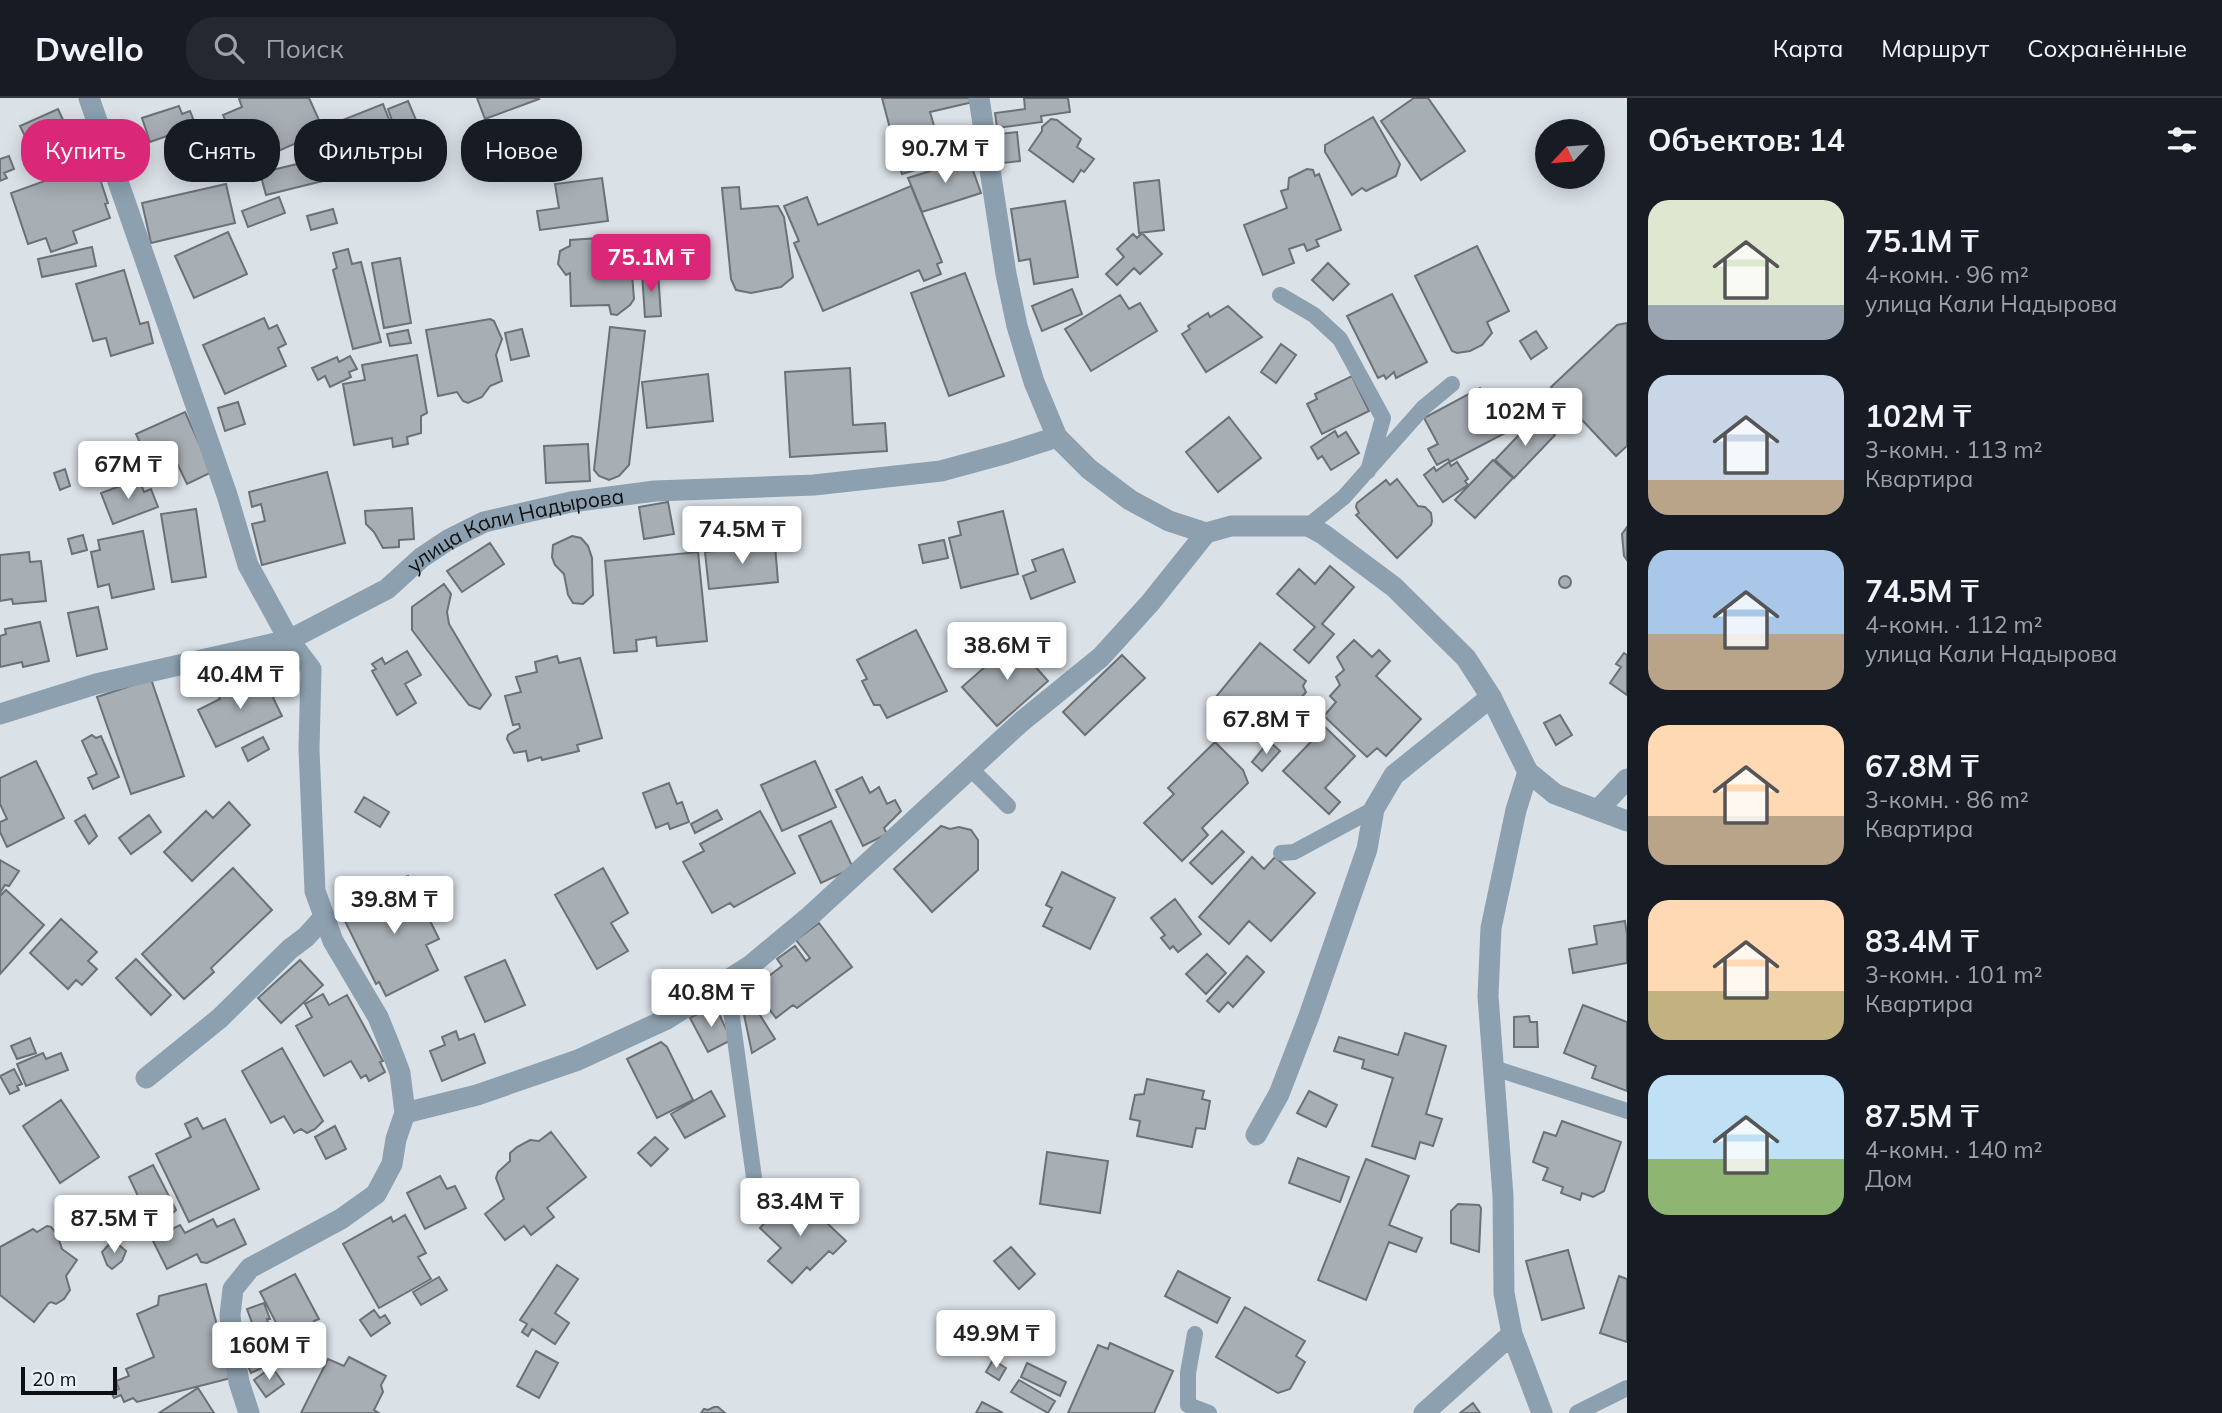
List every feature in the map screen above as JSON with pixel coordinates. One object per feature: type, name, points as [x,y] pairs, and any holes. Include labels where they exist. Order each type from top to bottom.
[{"type":"street","points":[[89,98],[227,495],[248,565],[289,640],[311,669],[309,749],[316,891],[333,941],[378,1017],[389,1044],[400,1073],[405,1113],[396,1139],[392,1164],[376,1194],[341,1219],[250,1268],[233,1289],[230,1315],[233,1347],[239,1382],[249,1413]]},
{"type":"street","points":[[979,98],[999,236],[1017,326],[1034,382],[1057,437],[1089,469],[1130,500],[1170,521],[1206,533],[1231,526],[1308,526],[1323,534],[1394,587],[1466,658],[1491,697],[1528,772],[1555,794],[1627,821]]},
{"type":"street","name":"улица Кали Надырова","points":[[0,714],[96,684],[289,640],[387,589],[421,558],[448,540],[484,522],[571,502],[655,491],[814,485],[941,471],[1057,437]]},
{"type":"street","points":[[405,1113],[477,1095],[578,1060],[667,1019],[751,965],[810,916],[1021,722],[1101,657],[1150,603],[1206,533]]},
{"type":"street","points":[[1256,1135],[1279,1094],[1309,1016],[1367,849],[1374,809],[1394,775],[1491,697]]},
{"type":"street","points":[[1528,772],[1516,810],[1491,928],[1488,996],[1503,1196],[1504,1293],[1512,1334],[1542,1413]]},
{"type":"street","points":[[1598,810],[1627,779]]},
{"type":"street","points":[[146,1078],[220,1018],[324,917]]},
{"type":"street","points":[[1424,1413],[1512,1334]]},
{"type":"lane","points":[[1280,295],[1314,315],[1340,339],[1383,418],[1368,471]]},
{"type":"lane","points":[[1308,526],[1344,496],[1423,408],[1452,384]]},
{"type":"lane","points":[[971,769],[1008,806]]},
{"type":"lane","points":[[1281,853],[1294,852],[1374,809]]},
{"type":"lane","points":[[727,981],[759,1214]]},
{"type":"lane","points":[[1494,1068],[1627,1111]]},
{"type":"lane","points":[[1195,1335],[1188,1373],[1188,1405],[1209,1413]]},
{"type":"lane","points":[[1577,1413],[1627,1388]]},
{"type":"building","points":[[309,98],[319,119],[294,119],[294,144],[280,150],[280,119],[225,119],[223,115],[242,107],[239,99]]},
{"type":"building","points":[[477,98],[539,99],[485,119]]},
{"type":"building","points":[[882,98],[972,98],[973,102],[930,112],[935,129],[893,140]]},
{"type":"building","points":[[1024,98],[1068,98],[1070,112],[1041,116],[1042,122],[997,128],[995,113],[1025,109]]},
{"type":"building","points":[[1414,98],[1428,98],[1465,151],[1421,180],[1381,121]]},
{"type":"building","points":[[408,101],[416,119],[392,119],[388,109]]},
{"type":"building","points":[[383,104],[389,119],[345,119]]},
{"type":"building","points":[[179,106],[182,114],[190,111],[193,119],[164,119],[164,137],[150,142],[150,119],[142,118]]},
{"type":"building","points":[[58,109],[63,119],[36,119]]},
{"type":"building","points":[[1373,117],[1400,164],[1396,176],[1366,191],[1362,188],[1352,195],[1325,152],[1325,145]]},
{"type":"building","points":[[1051,119],[1057,120],[1081,139],[1077,147],[1094,159],[1084,172],[1081,170],[1073,182],[1029,150],[1042,127]]},
{"type":"building","points":[[1017,132],[1020,161],[1003,163],[1000,134]]},
{"type":"building","points":[[923,136],[932,165],[902,174],[893,146]]},
{"type":"building","points":[[9,156],[14,169],[4,173],[7,178],[0,181],[0,159]]},
{"type":"building","points":[[969,159],[981,193],[922,212],[908,178]]},
{"type":"building","points":[[294,165],[294,182],[319,182],[266,195],[262,182],[280,182],[280,168]]},
{"type":"building","points":[[1307,169],[1313,170],[1315,176],[1319,174],[1341,230],[1316,240],[1319,246],[1307,251],[1304,244],[1289,249],[1294,263],[1263,275],[1244,225],[1287,208],[1281,191],[1288,189],[1289,178]]},
{"type":"building","points":[[602,178],[608,221],[540,230],[537,211],[559,208],[555,184]]},
{"type":"building","points":[[1159,180],[1164,230],[1139,233],[1134,183]]},
{"type":"building","points":[[42,182],[101,182],[110,218],[73,231],[77,243],[51,252],[46,238],[28,244],[11,193]]},
{"type":"building","points":[[226,184],[235,223],[151,243],[142,203]]},
{"type":"building","points":[[911,186],[942,262],[937,264],[941,274],[924,281],[919,270],[823,311],[794,243],[799,241],[784,206],[807,197],[818,225]]},
{"type":"building","points":[[739,187],[741,209],[778,206],[784,217],[793,277],[781,287],[751,293],[736,290],[731,279],[722,188]]},
{"type":"building","points":[[279,197],[285,213],[248,227],[242,211]]},
{"type":"building","points":[[1065,201],[1078,277],[1034,284],[1030,259],[1019,261],[1011,209]]},
{"type":"building","points":[[333,209],[337,223],[311,230],[307,216]]},
{"type":"building","points":[[228,232],[247,274],[194,298],[175,256]]},
{"type":"building","points":[[1142,233],[1162,254],[1140,274],[1134,268],[1117,285],[1106,274],[1124,257],[1117,249],[1133,234],[1137,238]]},
{"type":"building","points":[[629,236],[634,299],[630,305],[617,315],[611,314],[609,305],[571,306],[570,273],[566,275],[558,264],[560,251],[570,246],[570,240]]},
{"type":"building","points":[[1477,246],[1509,311],[1487,322],[1492,333],[1482,345],[1457,353],[1452,351],[1415,276]]},
{"type":"building","points":[[92,247],[96,266],[42,277],[38,259]]},
{"type":"building","points":[[348,249],[352,264],[361,262],[381,342],[353,349],[333,270],[337,268],[333,253]]},
{"type":"building","points":[[400,258],[411,323],[384,328],[372,263]]},
{"type":"building","points":[[1328,263],[1349,284],[1333,300],[1312,280]]},
{"type":"building","points":[[124,270],[140,324],[148,322],[153,343],[111,356],[106,338],[93,341],[76,284]]},
{"type":"building","points":[[658,272],[661,316],[645,317],[642,273]]},
{"type":"building","points":[[965,273],[1004,376],[949,396],[911,293]]},
{"type":"building","points":[[1072,289],[1082,314],[1042,331],[1032,306]]},
{"type":"building","points":[[1392,294],[1427,362],[1396,378],[1394,372],[1386,379],[1384,375],[1378,378],[1347,316]]},
{"type":"building","points":[[1120,295],[1129,309],[1140,303],[1157,331],[1091,371],[1065,329]]},
{"type":"building","points":[[1228,306],[1262,337],[1206,372],[1182,334],[1190,329],[1188,326],[1208,313],[1210,317]]},
{"type":"building","points":[[264,318],[269,329],[277,325],[286,344],[278,348],[286,366],[225,394],[203,345]]},
{"type":"building","points":[[490,319],[494,321],[502,339],[496,355],[502,381],[490,386],[482,397],[468,403],[463,401],[457,392],[438,396],[426,330]]},
{"type":"building","points":[[1627,323],[1627,446],[1616,456],[1551,387],[1617,325]]},
{"type":"building","points":[[610,327],[645,331],[629,465],[619,476],[609,480],[599,476],[594,470]]},
{"type":"building","points":[[522,329],[529,356],[511,360],[505,333]]},
{"type":"building","points":[[408,330],[411,343],[390,346],[387,334]]},
{"type":"building","points":[[1536,331],[1547,348],[1531,359],[1520,341]]},
{"type":"building","points":[[1281,344],[1296,355],[1276,383],[1261,372]]},
{"type":"building","points":[[417,355],[427,413],[421,416],[421,433],[407,437],[408,444],[393,447],[392,438],[354,445],[343,384],[365,380],[362,365]]},
{"type":"building","points":[[350,356],[357,369],[349,372],[351,377],[330,387],[325,376],[318,380],[312,368],[337,357],[339,362]]},
{"type":"building","points":[[850,368],[853,425],[885,423],[887,451],[790,457],[785,372]]},
{"type":"building","points":[[708,374],[713,421],[647,428],[642,382]]},
{"type":"building","points":[[1352,376],[1369,411],[1322,434],[1307,404],[1317,399],[1315,394]]},
{"type":"building","points":[[1480,388],[1505,433],[1450,462],[1448,459],[1437,465],[1428,449],[1438,444],[1424,418]]},
{"type":"building","points":[[238,402],[245,424],[225,431],[218,408]]},
{"type":"building","points":[[185,412],[212,472],[187,484],[178,465],[155,476],[136,434]]},
{"type":"building","points":[[1229,417],[1261,458],[1218,492],[1186,452]]},
{"type":"building","points":[[1536,417],[1555,435],[1514,478],[1495,460]]},
{"type":"building","points":[[1335,431],[1338,437],[1346,432],[1359,453],[1331,470],[1322,456],[1318,459],[1311,447]]},
{"type":"building","points":[[588,444],[590,481],[546,483],[544,446]]},
{"type":"building","points":[[1493,460],[1513,478],[1475,518],[1455,500]]},
{"type":"building","points":[[1449,462],[1451,466],[1457,462],[1468,479],[1465,481],[1468,485],[1443,502],[1424,475],[1434,467],[1436,471]]},
{"type":"building","points":[[65,469],[70,486],[60,490],[54,473]]},
{"type":"building","points":[[327,472],[345,543],[262,565],[252,524],[265,521],[261,504],[252,507],[249,492]]},
{"type":"building","points":[[139,479],[144,492],[151,489],[158,507],[113,524],[101,493]]},
{"type":"building","points":[[1397,479],[1418,506],[1425,507],[1431,513],[1432,521],[1397,558],[1356,515],[1359,513],[1356,507],[1357,503],[1386,480],[1390,485]]},
{"type":"building","points":[[668,502],[674,534],[644,539],[639,507]]},
{"type":"building","points":[[412,508],[414,539],[399,540],[399,547],[383,548],[366,524],[365,511]]},
{"type":"building","points":[[196,509],[206,577],[172,582],[161,514]]},
{"type":"building","points":[[1003,511],[1018,574],[961,588],[949,538],[961,535],[958,522]]},
{"type":"building","points":[[1627,527],[1627,560],[1624,556],[1622,534]]},
{"type":"building","points":[[143,531],[154,589],[112,598],[109,584],[98,587],[91,552],[100,550],[98,540]]},
{"type":"building","points":[[83,535],[87,550],[72,554],[68,539]]},
{"type":"building","points":[[572,536],[581,538],[588,546],[592,558],[593,595],[583,604],[573,603],[568,595],[564,574],[555,565],[552,557],[553,545]]},
{"type":"building","points":[[759,540],[759,547],[775,545],[778,582],[709,589],[705,552],[743,548],[743,542]]},
{"type":"building","points":[[944,540],[948,558],[923,563],[919,545]]},
{"type":"building","points":[[490,543],[504,564],[462,592],[447,571]]},
{"type":"building","points":[[1063,549],[1075,582],[1031,599],[1023,576],[1036,571],[1032,560]]},
{"type":"building","points":[[29,552],[30,562],[41,561],[46,601],[13,604],[12,599],[0,601],[0,555]]},
{"type":"building","points":[[698,552],[707,641],[657,646],[656,637],[636,640],[637,651],[614,653],[605,561]]},
{"type":"building","points":[[1330,566],[1354,587],[1322,624],[1334,634],[1309,663],[1294,650],[1315,627],[1277,594],[1299,569],[1315,584]]},
{"type":"building","points":[[1565,576],[1571,582],[1565,588],[1559,582]]},
{"type":"building","points":[[444,584],[451,594],[447,612],[449,624],[491,695],[480,709],[469,705],[412,630],[412,607]]},
{"type":"building","points":[[98,607],[107,649],[77,656],[68,613]]},
{"type":"building","points":[[40,622],[49,661],[23,667],[22,662],[0,667],[0,636],[6,634],[5,629]]},
{"type":"building","points":[[916,630],[947,691],[887,718],[880,705],[874,705],[862,681],[867,679],[857,660]]},
{"type":"building","points":[[1354,640],[1372,657],[1379,650],[1390,661],[1376,676],[1421,719],[1386,756],[1377,748],[1367,757],[1324,716],[1336,702],[1330,696],[1340,685],[1336,677],[1344,670],[1337,657]]},
{"type":"building","points":[[1023,642],[1030,642],[1034,646],[1038,653],[1033,664],[1048,681],[997,726],[962,687],[1011,644],[1015,649]]},
{"type":"building","points":[[1260,643],[1306,681],[1303,686],[1306,692],[1266,741],[1215,698]]},
{"type":"building","points":[[407,651],[421,675],[405,684],[416,703],[397,715],[372,671],[376,669],[372,664],[382,658],[385,664]]},
{"type":"building","points":[[1624,653],[1627,655],[1627,695],[1610,683],[1621,667],[1616,664]]},
{"type":"building","points":[[1122,655],[1145,678],[1085,735],[1063,712]]},
{"type":"building","points":[[557,656],[559,663],[580,658],[602,738],[577,745],[579,751],[528,761],[526,751],[514,753],[507,739],[508,735],[520,728],[519,724],[513,725],[505,696],[521,692],[516,677],[537,672],[535,662]]},
{"type":"building","points":[[261,673],[282,716],[216,747],[198,710],[220,699],[218,694]]},
{"type":"building","points":[[151,679],[184,776],[131,794],[97,697]]},
{"type":"building","points":[[1560,715],[1572,735],[1556,745],[1544,723]]},
{"type":"building","points":[[1325,727],[1355,756],[1325,788],[1340,802],[1329,814],[1283,771]]},
{"type":"building","points":[[92,735],[96,738],[101,736],[119,777],[93,789],[88,778],[97,774],[82,741]]},
{"type":"building","points":[[263,737],[269,749],[248,761],[242,748]]},
{"type":"building","points":[[1269,741],[1280,751],[1262,771],[1252,762]]},
{"type":"building","points":[[1215,742],[1243,770],[1248,783],[1202,828],[1208,835],[1182,861],[1144,823],[1174,794],[1168,788]]},
{"type":"building","points":[[36,761],[64,818],[7,847],[0,832],[0,822],[7,819],[0,804],[0,778]]},
{"type":"building","points":[[815,761],[836,807],[782,831],[761,785]]},
{"type":"building","points":[[862,777],[870,793],[879,787],[887,804],[895,800],[901,811],[884,828],[887,834],[863,846],[836,790]]},
{"type":"building","points":[[669,783],[677,804],[682,802],[689,822],[670,829],[668,823],[656,828],[643,793]]},
{"type":"building","points":[[364,797],[389,812],[380,827],[355,812]]},
{"type":"building","points":[[229,802],[250,825],[192,881],[164,852],[206,811],[213,818]]},
{"type":"building","points":[[717,810],[722,819],[695,833],[691,824]]},
{"type":"building","points":[[760,811],[795,873],[734,907],[730,903],[712,913],[683,862],[704,851],[700,844]]},
{"type":"building","points":[[85,815],[97,836],[89,844],[75,821]]},
{"type":"building","points":[[149,815],[161,832],[131,854],[119,838]]},
{"type":"building","points":[[831,821],[853,868],[821,883],[799,836]]},
{"type":"building","points":[[941,826],[971,830],[978,840],[978,870],[932,912],[894,869]]},
{"type":"building","points":[[1222,831],[1244,852],[1212,884],[1190,863]]},
{"type":"building","points":[[1252,857],[1264,869],[1275,857],[1315,893],[1271,941],[1249,921],[1229,944],[1199,917]]},
{"type":"building","points":[[0,860],[19,871],[9,886],[5,885],[0,893]]},
{"type":"building","points":[[233,868],[272,910],[211,968],[214,972],[184,999],[142,954]]},
{"type":"building","points":[[603,868],[628,913],[611,923],[628,951],[597,969],[555,895]]},
{"type":"building","points":[[1062,872],[1115,898],[1090,949],[1043,926],[1052,908],[1046,905]]},
{"type":"building","points":[[408,876],[439,939],[426,945],[438,970],[386,996],[379,982],[376,984],[342,915],[363,904],[361,899]]},
{"type":"building","points":[[6,890],[44,925],[0,974],[0,896]]},
{"type":"building","points":[[1175,899],[1201,934],[1178,952],[1173,946],[1170,949],[1161,938],[1165,935],[1151,918]]},
{"type":"building","points":[[61,919],[97,952],[88,961],[97,969],[82,985],[76,980],[68,989],[30,953]]},
{"type":"building","points":[[1625,921],[1627,963],[1573,973],[1569,949],[1597,944],[1594,926]]},
{"type":"building","points":[[819,923],[852,967],[797,1008],[793,1005],[776,1018],[753,988],[782,966],[777,959],[795,946],[806,961],[810,958],[796,940]]},
{"type":"building","points":[[1207,954],[1226,973],[1206,994],[1186,974]]},
{"type":"building","points":[[1247,956],[1264,972],[1233,1007],[1228,1002],[1219,1012],[1207,1001]]},
{"type":"building","points":[[136,959],[171,995],[151,1015],[116,978]]},
{"type":"building","points":[[300,960],[323,985],[281,1023],[258,998]]},
{"type":"building","points":[[505,960],[525,1005],[485,1022],[465,977]]},
{"type":"building","points":[[323,994],[329,1005],[347,995],[383,1061],[380,1062],[385,1072],[369,1081],[366,1075],[361,1078],[351,1061],[324,1076],[296,1026],[312,1017],[305,1004]]},
{"type":"building","points":[[753,1004],[775,1039],[752,1053],[743,1010]]},
{"type":"building","points":[[715,1005],[726,1029],[735,1038],[708,1052],[690,1018]]},
{"type":"building","points":[[1583,1005],[1627,1022],[1627,1091],[1592,1078],[1596,1066],[1564,1053]]},
{"type":"building","points":[[1529,1016],[1530,1022],[1537,1022],[1538,1047],[1514,1047],[1514,1017]]},
{"type":"building","points":[[456,1031],[459,1040],[474,1034],[485,1063],[442,1081],[430,1051],[445,1045],[442,1037]]},
{"type":"building","points":[[1405,1033],[1446,1046],[1426,1114],[1442,1119],[1433,1146],[1420,1142],[1415,1159],[1372,1146],[1393,1078],[1362,1068],[1364,1060],[1334,1051],[1339,1037],[1398,1055]]},
{"type":"building","points":[[30,1038],[36,1053],[17,1059],[11,1046]]},
{"type":"building","points":[[661,1042],[667,1047],[693,1100],[657,1118],[627,1059]]},
{"type":"building","points":[[282,1048],[323,1121],[307,1133],[301,1129],[294,1133],[284,1116],[271,1123],[242,1071]]},
{"type":"building","points":[[43,1053],[46,1059],[61,1053],[68,1070],[26,1086],[17,1064]]},
{"type":"building","points":[[14,1069],[22,1084],[17,1086],[19,1090],[10,1094],[0,1076]]},
{"type":"building","points":[[1147,1079],[1204,1091],[1202,1099],[1210,1101],[1205,1129],[1196,1128],[1192,1147],[1137,1136],[1140,1121],[1130,1119],[1135,1095],[1144,1094]]},
{"type":"building","points":[[711,1091],[725,1116],[685,1138],[671,1114]]},
{"type":"building","points":[[1309,1091],[1337,1105],[1326,1127],[1297,1113]]},
{"type":"building","points":[[61,1100],[99,1157],[60,1183],[23,1126]]},
{"type":"building","points":[[197,1118],[203,1129],[225,1119],[259,1189],[189,1222],[156,1154],[191,1137],[185,1124]]},
{"type":"building","points":[[1562,1121],[1621,1142],[1604,1191],[1593,1197],[1582,1193],[1580,1200],[1561,1193],[1563,1187],[1543,1180],[1548,1168],[1533,1162],[1544,1132],[1556,1136]]},
{"type":"building","points":[[335,1126],[346,1149],[326,1159],[315,1137]]},
{"type":"building","points":[[551,1132],[586,1177],[547,1208],[554,1217],[531,1235],[524,1226],[505,1240],[485,1214],[504,1199],[496,1178],[498,1172],[510,1161],[510,1153],[517,1147],[530,1140],[539,1141]]},
{"type":"building","points":[[655,1137],[668,1149],[651,1166],[638,1153]]},
{"type":"building","points":[[1047,1152],[1108,1161],[1100,1213],[1040,1204]]},
{"type":"building","points":[[1298,1158],[1349,1177],[1340,1202],[1289,1183]]},
{"type":"building","points":[[1366,1159],[1409,1176],[1389,1225],[1422,1238],[1416,1252],[1389,1242],[1366,1300],[1318,1280]]},
{"type":"building","points":[[153,1165],[176,1210],[154,1230],[148,1219],[140,1223],[129,1201],[138,1196],[129,1177]]},
{"type":"building","points":[[440,1176],[447,1189],[455,1186],[466,1208],[425,1229],[407,1193]]},
{"type":"building","points":[[794,1192],[846,1241],[833,1254],[829,1251],[810,1270],[807,1267],[792,1283],[768,1261],[781,1248],[760,1228]]},
{"type":"building","points":[[1458,1204],[1479,1205],[1481,1208],[1479,1252],[1451,1243],[1451,1211]]},
{"type":"building","points":[[405,1215],[426,1253],[418,1257],[431,1279],[379,1308],[343,1244],[391,1217],[393,1222]]},
{"type":"building","points":[[213,1219],[217,1227],[234,1219],[246,1244],[207,1263],[201,1262],[197,1254],[167,1269],[152,1239],[180,1225],[185,1233]]},
{"type":"building","points":[[47,1226],[57,1234],[62,1249],[77,1260],[66,1276],[70,1290],[64,1299],[56,1304],[48,1304],[34,1322],[0,1295],[0,1247],[33,1229],[37,1232]]},
{"type":"building","points":[[113,1240],[126,1251],[122,1261],[112,1269],[107,1265],[102,1252]]},
{"type":"building","points":[[1011,1247],[1035,1274],[1019,1289],[994,1261]]},
{"type":"building","points":[[1568,1250],[1584,1308],[1542,1320],[1526,1261]]},
{"type":"building","points":[[557,1265],[578,1279],[555,1313],[569,1323],[555,1344],[532,1329],[528,1336],[522,1332],[527,1324],[520,1320]]},
{"type":"building","points":[[1178,1271],[1230,1298],[1217,1323],[1165,1296]]},
{"type":"building","points":[[295,1274],[319,1319],[314,1321],[316,1326],[298,1335],[297,1331],[284,1338],[260,1292]]},
{"type":"building","points":[[1619,1276],[1627,1279],[1627,1342],[1600,1333]]},
{"type":"building","points":[[439,1277],[447,1290],[421,1305],[413,1292]]},
{"type":"building","points":[[206,1284],[231,1378],[137,1402],[133,1398],[124,1402],[121,1395],[114,1398],[111,1392],[119,1389],[116,1381],[129,1376],[126,1369],[154,1357],[137,1314],[158,1305],[159,1296]]},
{"type":"building","points":[[264,1303],[270,1319],[267,1319],[269,1326],[255,1331],[247,1309]]},
{"type":"building","points":[[1245,1307],[1305,1341],[1296,1356],[1305,1362],[1290,1389],[1278,1393],[1216,1357]]},
{"type":"building","points":[[374,1310],[380,1318],[385,1315],[390,1323],[371,1336],[360,1320]]},
{"type":"building","points":[[269,1330],[275,1342],[264,1348],[258,1335]]},
{"type":"building","points":[[259,1343],[262,1351],[270,1348],[274,1360],[251,1373],[241,1350]]},
{"type":"building","points":[[1110,1343],[1173,1371],[1154,1413],[1068,1413],[1098,1345],[1108,1349]]},
{"type":"building","points":[[536,1351],[558,1363],[539,1398],[517,1386]]},
{"type":"building","points":[[349,1357],[386,1376],[381,1385],[383,1392],[374,1410],[379,1413],[301,1413],[328,1359],[344,1366]]},
{"type":"building","points":[[993,1360],[1006,1368],[999,1380],[986,1372]]},
{"type":"building","points":[[1027,1363],[1066,1382],[1060,1396],[1021,1377]]},
{"type":"building","points":[[272,1367],[284,1384],[266,1397],[254,1380]]},
{"type":"building","points":[[1019,1380],[1055,1401],[1048,1413],[1011,1392]]},
{"type":"building","points":[[198,1388],[214,1413],[159,1413]]},
{"type":"building","points":[[982,1402],[1003,1413],[976,1413]]},
{"type":"building","points":[[1473,1403],[1480,1413],[1460,1413]]},
{"type":"building","points":[[714,1407],[725,1413],[701,1413],[704,1409]]}]
